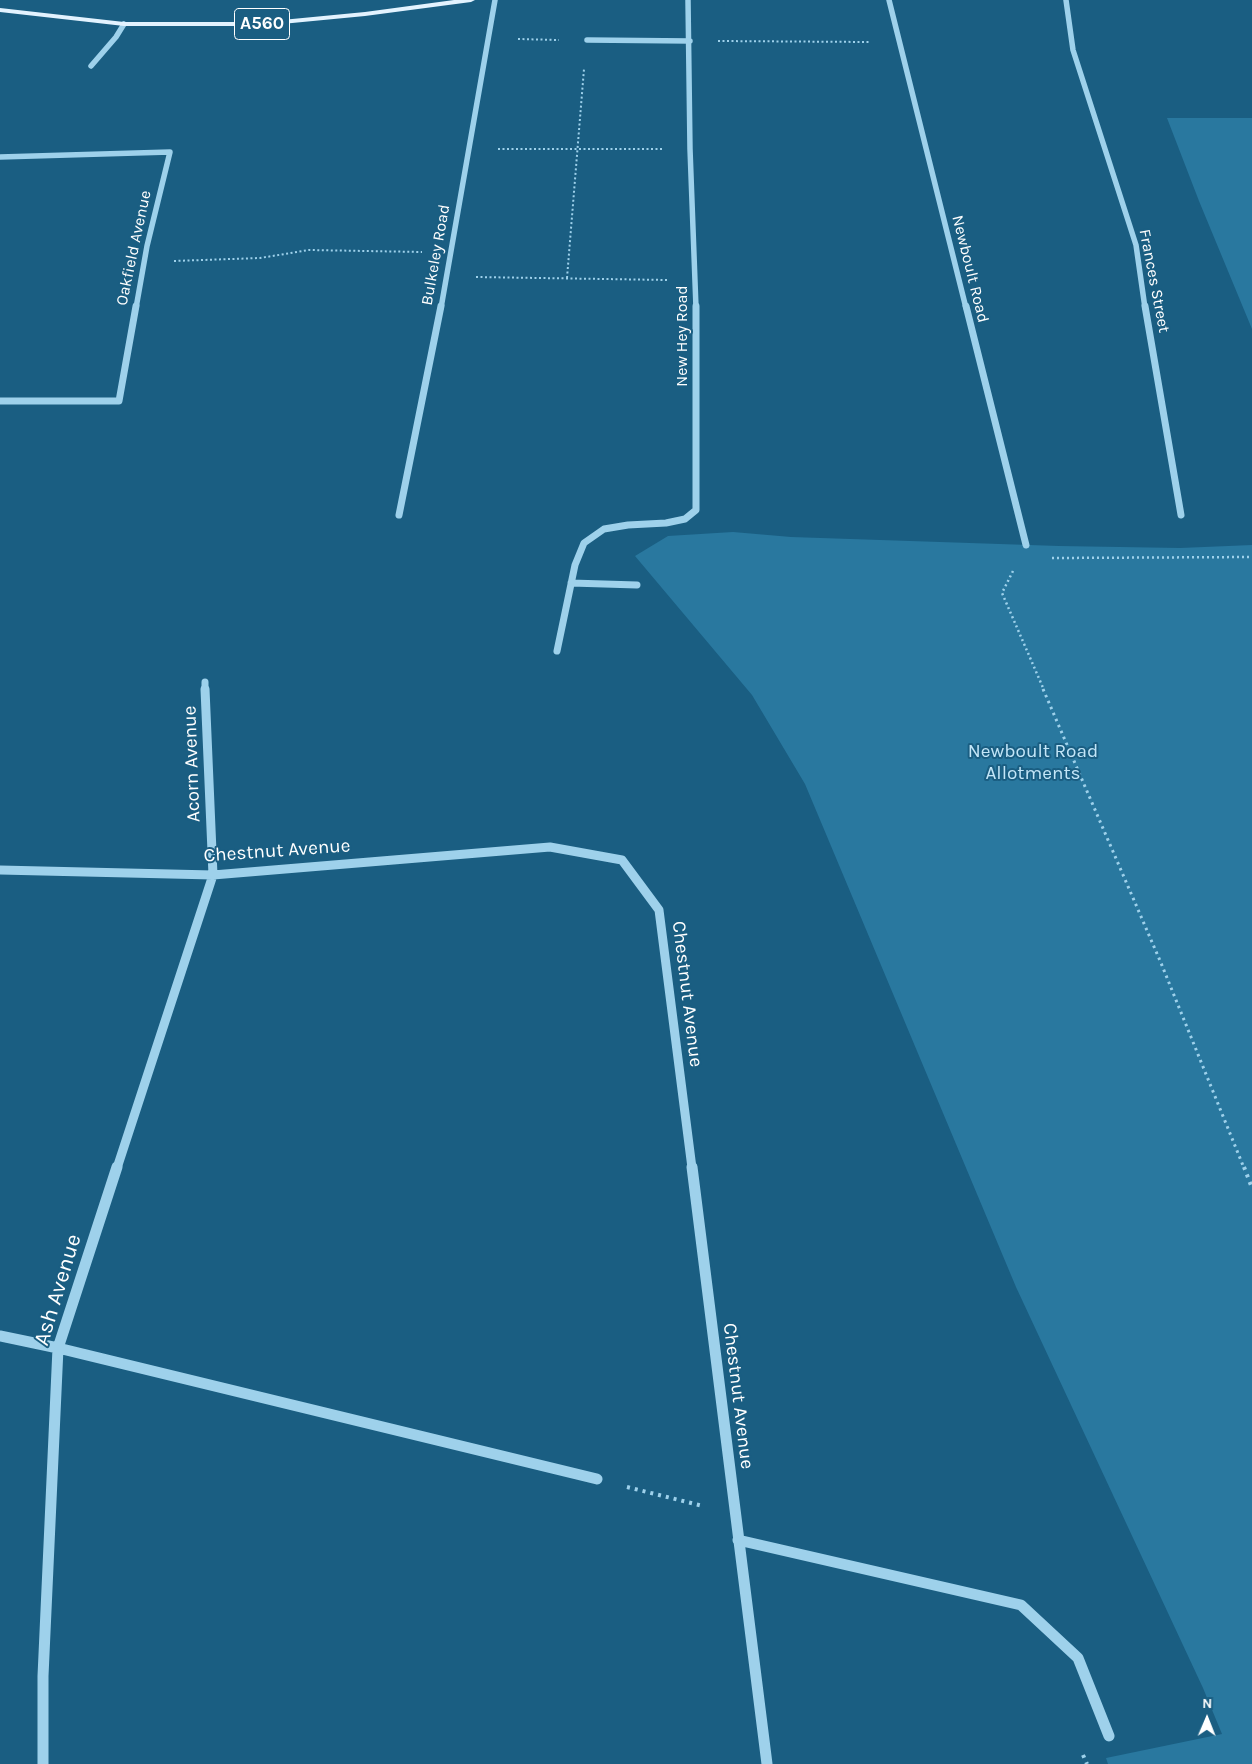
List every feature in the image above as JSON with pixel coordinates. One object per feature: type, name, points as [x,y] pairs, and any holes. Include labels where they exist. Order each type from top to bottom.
[{"type":"main road","name":"A560","points":[[0,10],[124,24],[271,23],[365,14],[471,0]]},
{"type":"street","name":"Bulkeley Road","points":[[399,515],[447,276],[495,0]]},
{"type":"street","name":"New Hey Road","points":[[557,651],[575,565],[584,543],[604,529],[685,520],[696,510],[696,280],[690,149],[688,0]]},
{"type":"street","name":"Newboult Road","points":[[889,0],[1026,545]]},
{"type":"street","name":"Frances Street","points":[[1066,0],[1073,50],[1136,245],[1139,274],[1158,374],[1181,515]]},
{"type":"street","points":[[91,66],[116,37],[124,24]]},
{"type":"street","points":[[587,40],[690,41]]},
{"type":"street","name":"Oakfield Avenue","points":[[0,157],[170,152],[144,262],[119,401],[0,401]]},
{"type":"street","points":[[571,583],[637,585]]},
{"type":"street","name":"Acorn Avenue","points":[[205,682],[213,875]]},
{"type":"street","name":"Chestnut Avenue","points":[[0,870],[213,875],[550,847],[622,860],[659,910],[767,1764]]},
{"type":"street","name":"Ash Avenue","points":[[43,1764],[44,1676],[58,1348],[213,875]]},
{"type":"street","points":[[0,1336],[58,1348],[597,1479]]},
{"type":"street","points":[[738,1540],[1021,1605],[1078,1658],[1109,1736]]},
{"type":"path","points":[[487,39],[587,40],[567,278]]},
{"type":"path","points":[[690,41],[899,42]]},
{"type":"path","points":[[469,149],[690,149]]},
{"type":"path","points":[[144,262],[260,258],[310,250],[451,253]]},
{"type":"path","points":[[447,276],[696,280]]},
{"type":"path","points":[[1026,545],[1002,593],[1161,963],[1252,1188]]},
{"type":"path","points":[[1019,558],[1252,557]]},
{"type":"path","points":[[597,1479],[735,1514]]},
{"type":"green space","points":[[1167,118],[1252,118],[1252,329],[1199,201]]},
{"type":"green space","name":"Newboult Road Allotments","points":[[733,532],[791,537],[1059,546],[1180,548],[1252,545],[1252,1764],[1108,1764],[1106,1758],[1222,1734],[1203,1688],[1016,1287],[805,784],[752,695],[635,556],[668,536]]}]
